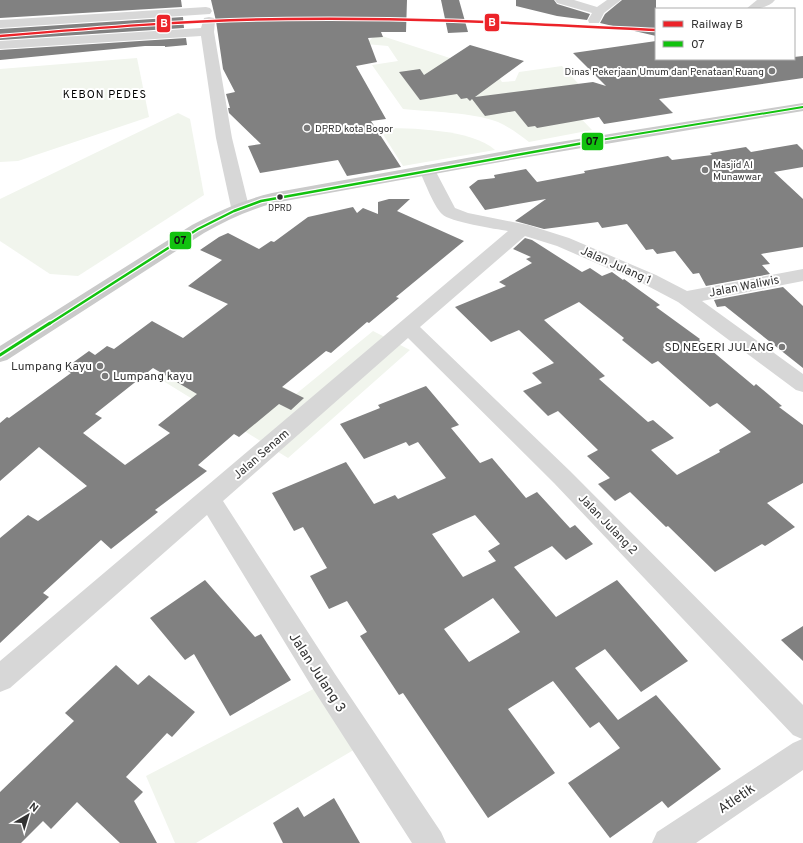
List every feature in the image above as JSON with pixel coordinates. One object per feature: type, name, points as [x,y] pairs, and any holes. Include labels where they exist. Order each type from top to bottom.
[{"type":"main road","points":[[0,356],[198,229],[240,207],[272,198],[427,170],[632,134],[803,107]]},
{"type":"street","points":[[561,0],[596,16],[615,0]]},
{"type":"street","points":[[753,8],[760,3],[769,0]]},
{"type":"street","points":[[0,24],[206,12]]},
{"type":"street","points":[[0,45],[206,12]]},
{"type":"street","points":[[206,12],[224,138],[240,207]]},
{"type":"street","name":"Jalan Julang 1","points":[[427,170],[442,202],[449,212],[464,217],[522,229],[563,242],[650,279],[685,298],[803,385]]},
{"type":"street","name":"Jalan Senam","points":[[0,679],[522,229]]},
{"type":"street","name":"Jalan Waliwis","points":[[685,298],[803,275]]},
{"type":"street","name":"Jalan Julang 2","points":[[408,327],[562,477],[803,726]]},
{"type":"street","name":"Jalan Julang 3","points":[[209,499],[325,683],[430,843]]},
{"type":"street","name":"Atletik","points":[[668,843],[803,753]]},
{"type":"shaded area","points":[[376,34],[496,73],[502,82],[515,81],[519,72],[562,66],[587,93],[569,106],[592,130],[529,142],[506,126],[488,119],[464,114],[403,109],[372,65],[398,61],[388,46],[366,44]]},
{"type":"shaded area","points":[[137,58],[149,117],[18,161],[0,162],[0,69]]},
{"type":"shaded area","points":[[178,113],[190,119],[204,195],[78,276],[50,274],[0,241],[0,199]]},
{"type":"shaded area","points":[[379,128],[423,129],[456,134],[485,143],[495,150],[403,166]]},
{"type":"shaded area","points":[[373,331],[410,350],[288,458],[160,379],[208,344],[296,394]]},
{"type":"shaded area","points":[[321,685],[362,745],[196,843],[175,843],[146,776]]},
{"type":"building","points":[[0,0],[181,0],[182,7],[0,18]]},
{"type":"building","points":[[211,0],[407,0],[406,32],[381,32],[383,37],[368,38],[377,62],[356,66],[386,119],[371,121],[401,167],[347,176],[338,160],[260,173],[248,146],[261,144],[229,113],[228,108],[230,108],[226,94],[235,92],[223,69],[216,21]]},
{"type":"building","points":[[441,0],[459,0],[468,32],[448,33]]},
{"type":"building","points":[[516,0],[554,0],[557,4],[590,14],[587,20],[557,16],[516,6]]},
{"type":"building","points":[[622,0],[656,0],[655,36],[600,23],[605,14]]},
{"type":"building","points":[[183,17],[184,28],[0,40],[0,29]]},
{"type":"building","points":[[186,38],[187,45],[165,47],[145,46],[0,60],[0,50]]},
{"type":"building","points":[[655,41],[655,60],[795,60],[795,57],[803,56],[803,78],[659,99],[673,113],[604,124],[599,117],[537,128],[535,126],[528,127],[515,111],[485,116],[472,99],[470,101],[467,98],[461,99],[457,94],[420,100],[399,72],[420,69],[424,75],[470,45],[524,61],[475,97],[593,82],[606,86],[573,53]]},
{"type":"building","points":[[797,144],[803,150],[803,167],[774,172],[803,199],[803,247],[761,254],[770,264],[762,265],[770,274],[706,286],[699,273],[693,274],[675,251],[657,254],[653,249],[646,250],[627,224],[602,228],[598,222],[544,229],[515,221],[546,199],[485,210],[469,187],[478,180],[495,178],[494,175],[526,169],[537,182],[585,173],[584,171],[668,156],[672,160],[712,155],[710,153],[746,147],[751,152]]},
{"type":"building","points":[[389,199],[410,199],[397,211],[464,241],[396,297],[399,298],[369,323],[367,322],[331,353],[326,351],[282,387],[304,398],[291,410],[279,404],[239,437],[234,434],[198,465],[207,471],[155,510],[158,512],[111,549],[101,540],[43,593],[49,597],[0,643],[0,538],[28,515],[38,521],[87,486],[39,447],[0,481],[0,423],[71,373],[64,369],[89,351],[95,355],[107,346],[114,349],[152,321],[183,338],[228,304],[188,286],[222,260],[200,250],[219,237],[228,233],[259,249],[271,241],[274,242],[308,217],[353,207],[357,213],[363,208],[378,214],[378,202]],"holes":[[[153,368],[197,394],[158,425],[170,433],[125,465],[83,433],[102,418],[95,414]]]},
{"type":"building","points":[[525,238],[532,240],[582,272],[590,268],[602,276],[612,272],[623,280],[624,279],[660,305],[656,307],[700,339],[699,340],[754,386],[756,384],[782,406],[779,407],[803,425],[803,483],[767,503],[795,527],[765,546],[762,544],[715,572],[668,526],[666,527],[630,492],[615,501],[598,484],[610,478],[587,456],[598,450],[558,411],[548,416],[523,391],[542,383],[532,373],[554,363],[519,330],[491,342],[455,307],[506,286],[499,282],[532,263],[526,259],[531,257],[513,249]],"holes":[[[579,302],[624,338],[622,340],[652,364],[658,361],[710,407],[717,403],[751,432],[719,450],[720,452],[677,475],[651,450],[674,438],[653,420],[648,422],[599,379],[605,376],[544,320]]]},
{"type":"building","name":"SD NEGERI JULANG","points":[[783,287],[803,306],[803,368],[725,306],[717,307],[714,300]]},
{"type":"building","points":[[426,386],[459,425],[451,428],[480,463],[492,458],[526,498],[537,492],[570,528],[575,525],[593,544],[566,560],[552,546],[514,567],[556,617],[617,580],[688,661],[641,692],[605,649],[575,668],[618,720],[656,695],[721,769],[668,808],[662,801],[610,838],[568,783],[620,748],[599,722],[590,728],[553,681],[508,709],[555,773],[488,818],[403,693],[399,695],[360,636],[367,632],[347,601],[329,609],[310,576],[327,568],[303,527],[294,531],[272,493],[346,462],[374,504],[395,495],[398,499],[446,478],[418,442],[409,446],[406,442],[364,459],[340,424],[380,408],[378,405]],"holes":[[[475,515],[500,544],[488,551],[496,561],[463,577],[432,534]],[[493,598],[520,632],[469,662],[444,629]]]},
{"type":"building","points":[[205,580],[255,637],[261,634],[291,680],[230,716],[194,654],[185,660],[150,618]]},
{"type":"building","points":[[803,626],[803,661],[781,640]]},
{"type":"building","points":[[116,665],[138,685],[149,675],[195,712],[172,737],[167,733],[126,777],[143,792],[134,801],[157,843],[120,843],[77,802],[51,829],[43,821],[21,843],[0,843],[0,792],[74,721],[65,713]]},
{"type":"building","points":[[334,798],[360,843],[283,843],[273,823],[298,807],[304,817]]},
{"type":"rail line","name":"B","points":[[0,36],[107,27],[287,19],[425,20],[655,30]]},
{"type":"transit line","name":"07","points":[[0,355],[198,229],[234,211],[261,201],[522,153],[803,107]]},
{"type":"place","name":"Dinas Pekerjaan Umum dan Penataan Ruang","points":[[772,71]]},
{"type":"place","name":"DPRD kota Bogor","points":[[307,128]]},
{"type":"place","name":"Masjid Al Munawwar","points":[[705,170]]},
{"type":"place","name":"DPRD","points":[[280,197]]},
{"type":"place","name":"SD NEGERI JULANG","points":[[782,347]]},
{"type":"place","name":"Lumpang Kayu","points":[[100,366]]},
{"type":"place","name":"Lumpang kayu","points":[[105,376]]},
{"type":"district","name":"KEBON PEDES","points":[[105,94]]}]
